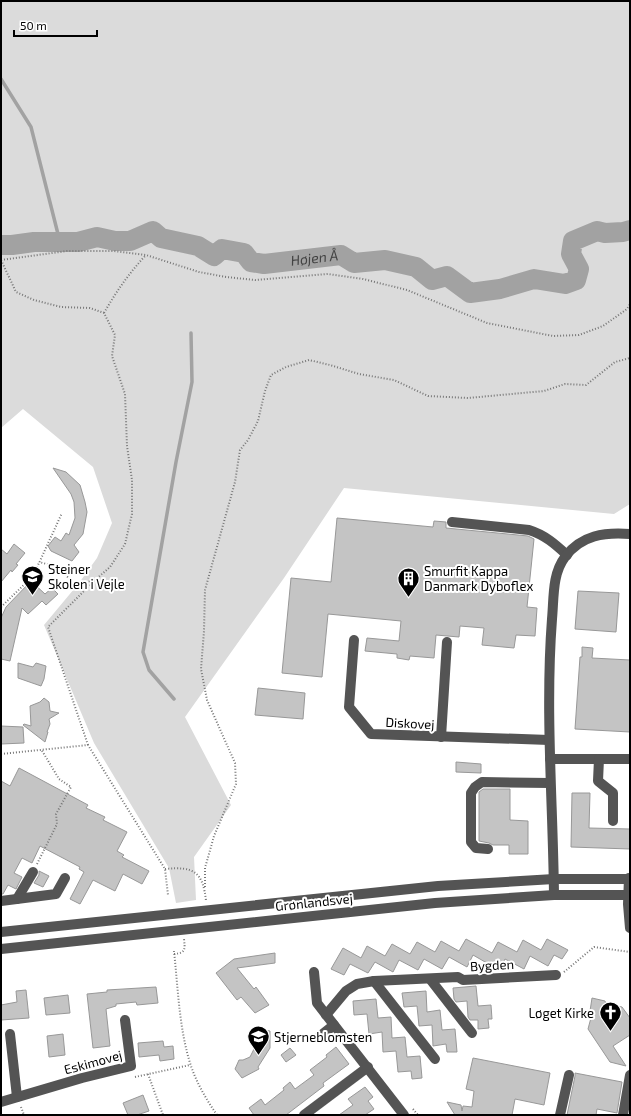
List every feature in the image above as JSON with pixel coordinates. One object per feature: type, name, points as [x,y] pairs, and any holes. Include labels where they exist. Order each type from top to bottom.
[{"type":"street","points":[[452,522],[529,530],[550,540],[566,555]]},
{"type":"street","points":[[554,895],[549,740],[550,646],[555,581],[558,569],[566,555],[590,537],[613,533],[630,534]]},
{"type":"street","name":"Diskovej","points":[[354,640],[349,707],[371,734],[549,740]]},
{"type":"street","points":[[441,737],[447,642]]},
{"type":"street","points":[[550,759],[630,759]]},
{"type":"street","points":[[599,759],[598,781],[613,793],[613,821]]},
{"type":"street","points":[[488,849],[476,848],[471,842],[471,793],[475,787],[482,782],[550,783]]},
{"type":"street","points":[[17,899],[33,872]]},
{"type":"street","points":[[1,901],[56,894],[65,878]]},
{"type":"street","points":[[630,878],[630,928]]},
{"type":"street","name":"Grønlandsvej","points":[[1,932],[438,886],[554,879],[630,878]]},
{"type":"street","name":"Grønlandsvej","points":[[1,949],[413,905],[554,895],[629,895]]},
{"type":"street","points":[[314,972],[317,1003],[404,1115]]},
{"type":"street","name":"Bygden","points":[[326,1014],[346,991],[358,984],[374,981],[458,977],[463,980],[556,975]]},
{"type":"street","points":[[430,979],[472,1033]]},
{"type":"street","points":[[374,981],[435,1059]]},
{"type":"street","name":"Eskimovej","points":[[1,1102],[19,1102],[82,1078],[131,1066],[125,1020]]},
{"type":"street","points":[[318,1037],[334,1024]]},
{"type":"street","points":[[10,1034],[19,1102]]},
{"type":"street","points":[[304,1115],[368,1067]]},
{"type":"street","points":[[560,1115],[569,1075]]},
{"type":"street","points":[[622,1115],[630,1075]]},
{"type":"path","points":[[168,895],[165,869],[88,745],[48,627],[110,566],[125,544],[132,514],[132,480],[127,446],[125,394],[112,356],[115,335],[104,313],[90,308],[61,307],[34,300],[16,292],[1,260],[67,251],[114,251],[146,255],[199,272],[226,277],[255,280],[328,274],[363,279],[407,290],[487,323],[553,336],[579,335],[603,326],[627,309],[630,304]]},
{"type":"path","points":[[104,313],[118,289],[146,255]]},
{"type":"path","points":[[206,904],[204,868],[214,836],[236,784],[236,763],[206,700],[200,669],[204,631],[205,590],[235,482],[240,450],[248,440],[258,421],[265,391],[271,376],[286,367],[308,360],[359,374],[394,380],[428,396],[468,398],[544,391],[565,384],[586,385],[615,362],[630,358]]},
{"type":"path","points":[[1,606],[33,576],[62,513]]},
{"type":"path","points":[[39,562],[54,566],[75,583],[94,581]]},
{"type":"path","points":[[1,754],[88,745]]},
{"type":"path","points":[[33,872],[57,824],[56,814],[71,787],[58,779],[41,749]]},
{"type":"path","points":[[165,869],[179,867],[192,870],[200,877],[205,887]]},
{"type":"path","points":[[174,954],[181,954],[183,952],[185,946],[182,930]]},
{"type":"path","points":[[556,975],[561,974],[594,947],[630,952]]},
{"type":"path","points":[[174,951],[183,1037],[190,1065],[201,1090],[217,1115]]},
{"type":"path","points":[[134,1077],[190,1065]]},
{"type":"path","points":[[148,1074],[162,1115]]},
{"type":"path","points":[[19,1102],[28,1105]]},
{"type":"path","points":[[19,1102],[24,1115]]},
{"type":"shaded area","points":[[1,1],[630,1],[630,504],[614,514],[344,488],[284,578],[185,717],[231,805],[194,857],[196,900],[176,903],[169,868],[94,743],[44,625],[79,583],[97,558],[112,523],[93,467],[23,409],[1,428]]},
{"type":"building","points":[[53,468],[66,472],[80,485],[85,502],[87,512],[83,534],[74,545],[79,552],[72,561],[51,551],[48,546],[55,537],[61,541],[66,533],[69,535],[75,518],[74,502],[71,494]]},
{"type":"building","name":"Smurfit Kappa Danmark Dyboflex","points":[[337,518],[433,527],[434,521],[446,522],[446,528],[528,536],[534,539],[527,607],[537,608],[535,636],[516,635],[514,648],[482,645],[484,628],[460,626],[459,637],[436,635],[434,658],[410,656],[409,660],[397,658],[397,654],[365,651],[367,638],[399,641],[401,621],[328,614],[322,677],[282,673],[291,578],[331,582]]},
{"type":"building","points":[[14,544],[25,553],[16,564],[18,565],[12,572],[11,570],[1,582],[1,549],[7,554]]},
{"type":"building","points":[[31,581],[45,594],[52,588],[58,594],[46,605],[42,601],[28,614],[22,608],[10,661],[1,659],[1,618],[6,607]]},
{"type":"building","points":[[578,591],[619,593],[616,632],[575,629]]},
{"type":"building","points":[[582,647],[593,648],[592,658],[630,660],[630,732],[575,729]]},
{"type":"building","points":[[18,663],[33,667],[36,663],[46,666],[44,679],[41,686],[18,678]]},
{"type":"building","points":[[258,688],[305,693],[303,719],[255,715]]},
{"type":"building","points":[[44,698],[49,702],[50,711],[59,713],[49,719],[50,724],[45,742],[23,725],[31,726],[30,706],[40,702]]},
{"type":"building","points":[[1,726],[23,727],[24,743],[1,744]]},
{"type":"building","points":[[456,762],[481,764],[481,773],[456,772]]},
{"type":"building","points":[[19,768],[88,805],[86,808],[105,817],[103,820],[127,832],[117,851],[124,855],[122,857],[149,871],[142,884],[123,874],[115,891],[93,880],[80,904],[70,899],[84,872],[79,869],[80,867],[40,846],[32,863],[22,858],[14,873],[22,877],[16,889],[8,885],[3,894],[1,894],[1,781],[10,786]]},
{"type":"building","points":[[483,789],[510,789],[510,820],[528,821],[528,854],[509,854],[509,845],[493,845],[479,841],[479,792]]},
{"type":"building","points":[[572,793],[590,793],[589,828],[630,829],[630,849],[571,847]]},
{"type":"building","points":[[39,871],[49,876],[43,887],[34,883],[39,875]]},
{"type":"building","points":[[466,939],[492,953],[498,942],[517,952],[523,940],[541,950],[547,939],[568,950],[562,959],[554,955],[548,966],[530,956],[524,969],[505,959],[499,970],[473,955],[467,967],[449,957],[442,969],[424,959],[418,970],[399,960],[393,972],[375,962],[368,973],[350,964],[344,975],[331,969],[343,948],[361,958],[367,946],[385,956],[392,944],[410,954],[417,942],[435,952],[441,941],[459,951]]},
{"type":"building","points":[[275,953],[275,963],[237,968],[254,989],[256,987],[269,1005],[255,1013],[241,997],[237,1000],[216,973],[234,959]]},
{"type":"building","points":[[476,986],[478,1006],[491,1005],[492,1019],[488,1019],[489,1028],[478,1029],[478,1020],[470,1020],[468,1017],[467,1001],[456,1002],[454,999],[453,988]]},
{"type":"building","points":[[156,987],[158,1003],[137,1005],[136,1002],[116,1004],[116,1006],[106,1009],[110,1046],[93,1048],[87,994],[107,992],[107,990]]},
{"type":"building","points":[[26,990],[29,1018],[1,1020],[1,1005],[17,1002],[16,991]]},
{"type":"building","points":[[426,991],[427,1012],[440,1010],[442,1030],[455,1029],[457,1052],[447,1052],[446,1044],[433,1046],[432,1025],[419,1026],[417,1006],[404,1007],[402,993]]},
{"type":"building","points":[[68,995],[70,1013],[46,1015],[44,998]]},
{"type":"building","name":"Løget Kirke","points":[[592,998],[605,1001],[606,1004],[622,1007],[630,1018],[630,1035],[613,1046],[626,1066],[610,1062],[588,1029],[592,1014],[590,1011]]},
{"type":"building","points":[[376,999],[378,1018],[391,1017],[392,1038],[405,1037],[407,1057],[420,1056],[422,1078],[412,1079],[411,1071],[398,1072],[396,1051],[383,1052],[382,1032],[369,1034],[367,1014],[354,1015],[353,1001]]},
{"type":"building","points":[[259,1029],[270,1031],[270,1048],[258,1067],[259,1069],[242,1078],[235,1069],[239,1060],[250,1057],[255,1047],[255,1041],[252,1037]]},
{"type":"building","points":[[63,1034],[65,1055],[49,1057],[47,1036]]},
{"type":"building","points":[[163,1041],[164,1047],[173,1046],[174,1059],[160,1061],[159,1055],[139,1057],[138,1043]]},
{"type":"building","points":[[336,1047],[349,1064],[323,1083],[324,1086],[286,1115],[254,1115],[249,1108],[261,1099],[265,1105],[284,1090],[283,1088],[290,1082],[295,1089],[314,1075],[310,1070],[327,1057],[326,1055]]},
{"type":"building","points":[[290,1048],[296,1055],[286,1062],[281,1055]]},
{"type":"building","points":[[473,1058],[550,1073],[544,1105],[515,1099],[512,1115],[455,1115],[447,1102],[461,1105],[462,1111],[463,1106],[472,1107],[474,1091],[466,1089]]},
{"type":"building","points":[[575,1073],[622,1082],[617,1113],[597,1109],[596,1115],[567,1115]]},
{"type":"building","points":[[365,1087],[373,1097],[368,1101],[374,1109],[365,1115],[339,1115],[353,1105],[348,1099]]},
{"type":"building","points":[[143,1095],[149,1111],[137,1115],[128,1115],[123,1103]]},
{"type":"waterway","points":[[1,79],[31,127],[60,242]]},
{"type":"waterway","name":"Højen Å","points":[[1,245],[34,242],[78,242],[97,237],[115,241],[130,241],[153,231],[161,238],[198,246],[214,256],[222,249],[244,253],[251,262],[264,264],[341,255],[354,263],[385,260],[416,267],[432,280],[447,276],[470,293],[500,289],[534,279],[565,284],[576,280],[579,269],[571,254],[573,241],[597,231],[605,233],[630,230]]},
{"type":"waterway","points":[[174,699],[149,670],[143,652],[176,462],[192,382],[191,333]]},
{"type":"place","name":"Steiner Skolen i Vejle","points":[[32,596]]},
{"type":"place","name":"Smurfit Kappa Danmark Dyboflex","points":[[408,598]]},
{"type":"place","name":"Løget Kirke","points":[[610,1032]]},
{"type":"place","name":"Stjerneblomsten","points":[[259,1056]]}]
